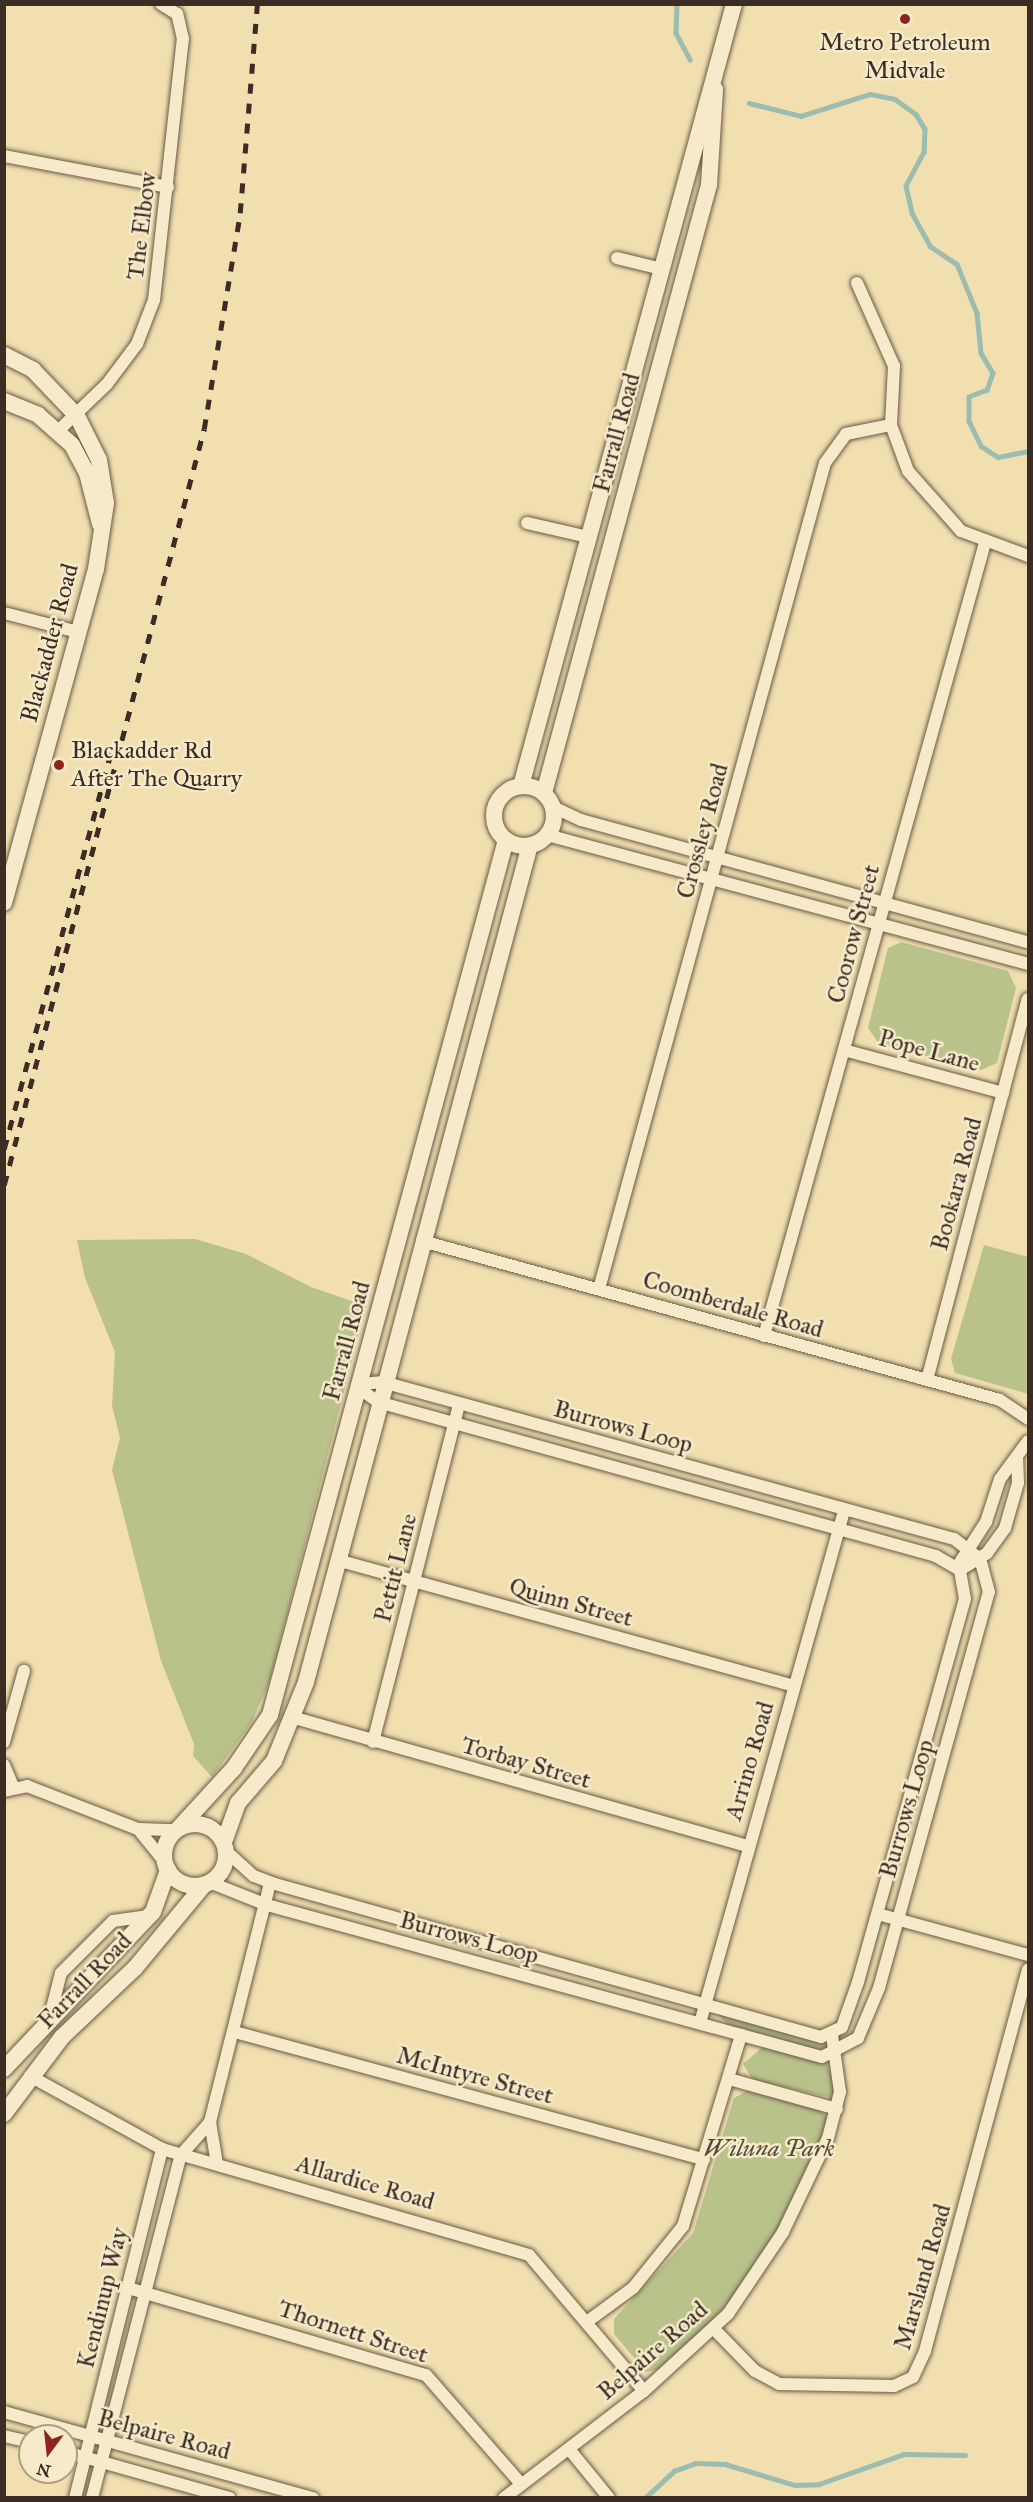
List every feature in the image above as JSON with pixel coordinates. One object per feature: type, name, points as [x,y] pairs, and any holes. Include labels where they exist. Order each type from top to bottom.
[{"type":"main road","name":"Farrall Road","points":[[521,786],[689,166],[715,82],[734,4]]},
{"type":"main road","name":"Farrall Road","points":[[548,800],[555,750],[712,169],[715,82]]},
{"type":"main road","points":[[689,166],[712,169]]},
{"type":"main road","points":[[669,243],[692,249]]},
{"type":"main road","points":[[642,342],[665,348]]},
{"type":"main road","name":"Blackadder Road","points":[[4,355],[33,370],[77,416],[91,438],[104,484],[102,534],[78,633],[4,903]]},
{"type":"main road","name":"Blackadder Road","points":[[4,401],[59,430],[87,474],[102,534]]},
{"type":"main road","points":[[620,423],[643,429]]},
{"type":"main road","points":[[532,744],[555,750]]},
{"type":"main road","points":[[521,786],[548,800],[547,835],[530,845],[506,840],[494,823],[495,805],[506,791],[521,786]]},
{"type":"main road","name":"Farrall Road","points":[[178,1829],[234,1768],[270,1715],[506,840]]},
{"type":"main road","name":"Farrall Road","points":[[225,1847],[238,1803],[274,1761],[295,1718],[383,1382],[530,845]]},
{"type":"main road","points":[[209,1827],[225,1847],[221,1873],[206,1884],[183,1883],[166,1866],[166,1841],[178,1829],[209,1827]]},
{"type":"main road","name":"Farrall Road","points":[[6,2064],[149,1916],[166,1866]]},
{"type":"main road","name":"Farrall Road","points":[[4,2114],[30,2076],[135,1968],[206,1884]]},
{"type":"street","name":"The Elbow","points":[[59,430],[77,416],[113,376],[147,323],[168,187],[183,39],[177,14],[161,4]]},
{"type":"street","points":[[4,156],[168,187]]},
{"type":"street","points":[[617,258],[662,270]]},
{"type":"street","points":[[857,283],[894,366],[891,425],[900,456],[935,506],[961,531],[985,543],[1029,556]]},
{"type":"street","name":"Crossley Road","points":[[599,1289],[825,463],[846,434],[891,425]]},
{"type":"street","points":[[527,523],[588,537]]},
{"type":"street","name":"Coorow Street","points":[[764,1336],[985,543]]},
{"type":"street","points":[[4,613],[78,633]]},
{"type":"street","points":[[548,800],[627,833],[1029,942]]},
{"type":"street","points":[[622,854],[627,833]]},
{"type":"street","points":[[547,835],[1029,964]]},
{"type":"street","points":[[793,900],[798,879]]},
{"type":"street","points":[[956,945],[962,924]]},
{"type":"street","name":"Bookara Road","points":[[927,1380],[1029,999]]},
{"type":"street","name":"Pope Lane","points":[[844,1050],[1003,1093]]},
{"type":"street","name":"Coomberdale Road","points":[[422,1242],[1000,1400],[1029,1419]]},
{"type":"street","name":"Burrows Loop","points":[[206,1884],[267,1905],[822,2057],[836,2054],[862,2033],[879,1988],[989,1592],[980,1559],[954,1539],[844,1511],[383,1382],[360,1386]]},
{"type":"street","name":"Burrows Loop","points":[[225,1847],[270,1883],[832,2036],[847,2016],[878,1914],[965,1599],[959,1569],[838,1529],[378,1402],[360,1386]]},
{"type":"street","name":"Pettit Lane","points":[[373,1742],[459,1404]]},
{"type":"street","points":[[533,1444],[538,1426]]},
{"type":"street","points":[[959,1569],[968,1548],[986,1522],[1000,1479],[1029,1441]]},
{"type":"street","points":[[607,1466],[613,1445]]},
{"type":"street","points":[[959,1569],[980,1559],[1005,1528],[1018,1483],[1017,1459]]},
{"type":"street","points":[[681,1486],[686,1466]]},
{"type":"street","points":[[754,1506],[759,1487]]},
{"type":"street","name":"Arrino Road","points":[[700,2023],[747,1846],[844,1511]]},
{"type":"street","name":"Quinn Street","points":[[337,1560],[793,1686]]},
{"type":"street","points":[[957,1625],[978,1631]]},
{"type":"street","points":[[4,1742],[24,1671]]},
{"type":"street","points":[[939,1694],[959,1699]]},
{"type":"street","name":"Torbay Street","points":[[295,1718],[373,1742],[747,1846]]},
{"type":"street","points":[[4,1766],[9,1789],[27,1786],[138,1829],[178,1829]]},
{"type":"street","points":[[917,1770],[938,1776]]},
{"type":"street","points":[[138,1829],[166,1866]]},
{"type":"street","points":[[898,1840],[918,1845]]},
{"type":"street","points":[[217,2164],[210,2122],[267,1905],[270,1883]]},
{"type":"street","points":[[368,1932],[372,1911]]},
{"type":"street","points":[[878,1914],[1029,1955]]},
{"type":"street","points":[[441,1952],[447,1931]]},
{"type":"street","points":[[516,1972],[520,1951]]},
{"type":"street","name":"Marsland Road","points":[[713,2328],[754,2371],[779,2384],[894,2386],[913,2377],[925,2351],[1029,1970]]},
{"type":"street","points":[[589,1993],[594,1972]]},
{"type":"street","points":[[858,1982],[879,1988]]},
{"type":"street","name":"McIntyre Street","points":[[235,2032],[704,2159]]},
{"type":"street","points":[[588,2321],[633,2288],[666,2250],[691,2207],[741,2035]]},
{"type":"street","name":"Belpaire Road","points":[[504,2498],[644,2391],[713,2328],[783,2232],[819,2161],[837,2109],[841,2075],[832,2036]]},
{"type":"street","name":"Allardice Road","points":[[30,2076],[162,2149],[514,2248],[537,2260],[644,2391]]},
{"type":"street","points":[[729,2079],[837,2109]]},
{"type":"street","points":[[181,2155],[210,2122]]},
{"type":"street","name":"Kendinup Way","points":[[75,2498],[162,2149]]},
{"type":"street","name":"Kendinup Way","points":[[92,2498],[161,2224],[181,2155]]},
{"type":"street","points":[[145,2219],[161,2224]]},
{"type":"street","name":"Thornett Street","points":[[128,2288],[426,2375],[521,2484]]},
{"type":"street","points":[[108,2365],[124,2369]]},
{"type":"street","name":"Belpaire Road","points":[[4,2412],[313,2498]]},
{"type":"street","points":[[569,2449],[609,2498]]},
{"type":"street","name":"Belpaire Road","points":[[78,2454],[230,2498]]},
{"type":"green space","points":[[901,942],[1008,971],[1016,988],[997,1063],[981,1070],[879,1044],[868,1028],[888,948]]},
{"type":"green space","points":[[195,1239],[246,1254],[311,1287],[366,1306],[270,1680],[252,1722],[212,1777],[193,1756],[194,1744],[161,1661],[112,1470],[120,1438],[112,1406],[115,1352],[85,1278],[77,1240]]},
{"type":"green space","points":[[984,1245],[1028,1257],[1028,1394],[955,1373],[951,1359]]},
{"type":"green space","points":[[715,2012],[814,2037],[828,2047],[819,2050],[731,2027]]},
{"type":"green space","name":"Wiluna Park","points":[[765,2045],[826,2062],[837,2085],[833,2098],[753,2080],[743,2064]]},
{"type":"green space","name":"Wiluna Park","points":[[747,2091],[821,2111],[829,2120],[791,2215],[734,2299],[661,2369],[646,2372],[614,2334],[614,2319],[693,2233],[734,2098]]},
{"type":"waterway","points":[[677,4],[676,33],[690,59]]},
{"type":"waterway","points":[[749,103],[801,116],[870,94],[895,99],[916,114],[925,129],[924,152],[906,186],[912,213],[930,246],[957,264],[977,313],[981,353],[993,373],[987,390],[969,397],[969,421],[981,446],[998,457],[1028,451]]},
{"type":"waterway","points":[[645,2498],[674,2471],[696,2463],[725,2464],[795,2485],[819,2484],[904,2454],[965,2455]]},
{"type":"railway","points":[[4,1185],[204,429],[240,213],[257,4]]},
{"type":"railway","points":[[4,1149],[111,752]]},
{"type":"place","name":"Metro Petroleum Midvale","points":[[905,19]]},
{"type":"place","name":"Blackadder Rd After The Quarry","points":[[59,765]]}]
